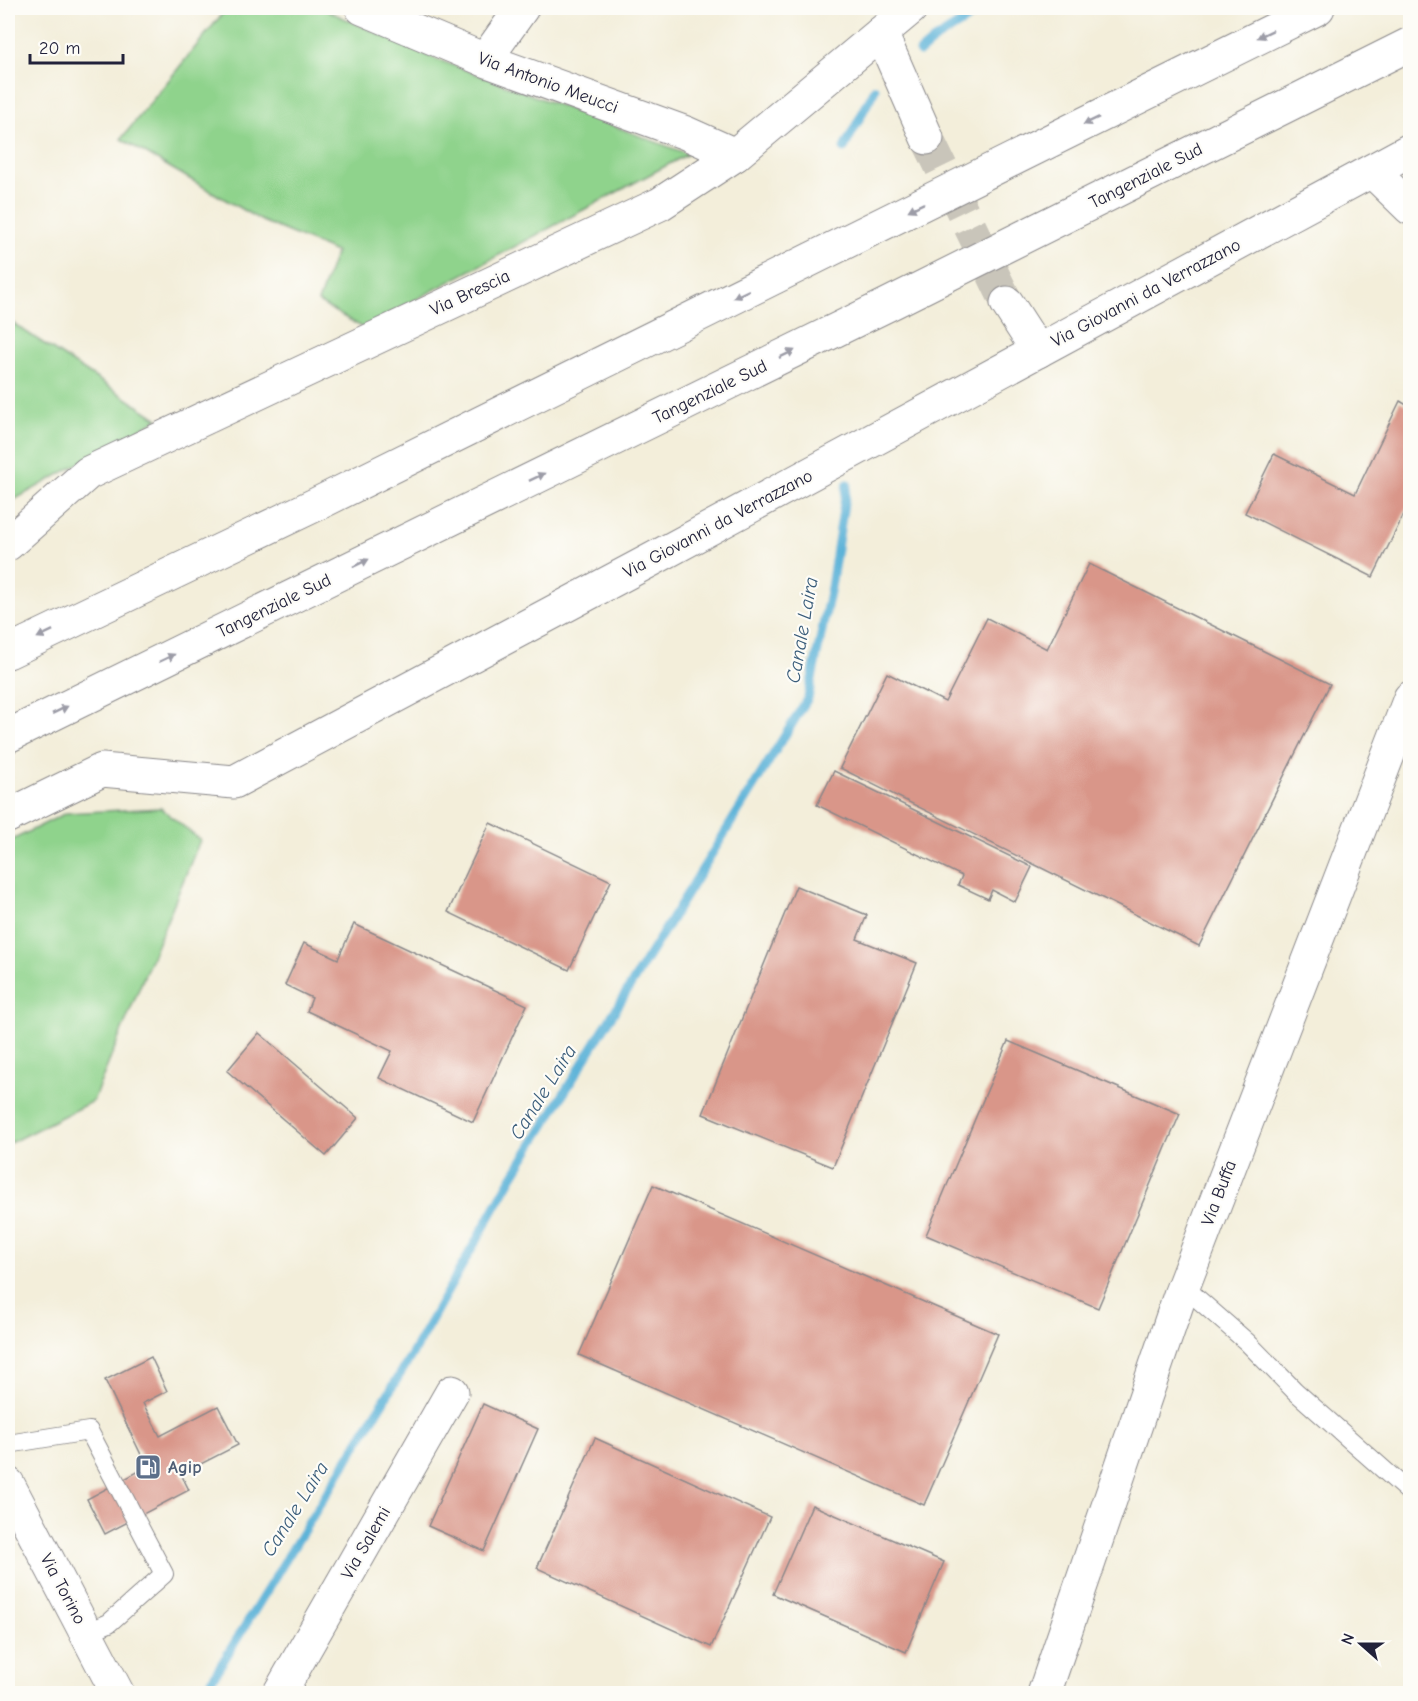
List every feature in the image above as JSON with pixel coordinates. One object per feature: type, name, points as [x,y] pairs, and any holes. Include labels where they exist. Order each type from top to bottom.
[{"type":"main road","name":"Via Antonio Meucci","points":[[362,8],[485,60],[686,133],[735,155]]},
{"type":"main road","points":[[485,60],[522,8]]},
{"type":"main road","name":"Via Brescia","points":[[8,544],[88,473],[660,204],[735,155],[911,8]]},
{"type":"main road","points":[[8,652],[317,504],[1318,8]]},
{"type":"main road","points":[[881,33],[927,138]]},
{"type":"main road","name":"Tangenziale Sud","points":[[8,736],[887,305],[1410,44]]},
{"type":"main road","name":"Via Giovanni da Verrazzano","points":[[8,816],[102,770],[234,782],[651,560],[1410,150]]},
{"type":"main road","points":[[1372,171],[1410,208]]},
{"type":"main road","points":[[1007,303],[1038,351]]},
{"type":"main road","name":"Via Buffa","points":[[1044,1694],[1183,1286],[1410,698]]},
{"type":"main road","name":"Via Salemi","points":[[279,1694],[452,1392]]},
{"type":"main road","name":"Via Torino","points":[[8,1484],[118,1694]]},
{"type":"lane","points":[[1183,1286],[1247,1342],[1295,1391],[1410,1493]]},
{"type":"lane","points":[[8,1444],[90,1431],[164,1574],[109,1623],[86,1633]]},
{"type":"green space","points":[[227,8],[322,8],[423,54],[688,154],[363,328],[318,302],[336,252],[262,221],[121,139]]},
{"type":"green space","points":[[8,320],[158,419],[12,501],[8,506]]},
{"type":"green space","points":[[161,808],[200,840],[93,1101],[8,1144],[8,842],[66,813]]},
{"type":"building","points":[[1400,401],[1410,407],[1410,502],[1373,577],[1245,513],[1274,454],[1355,494]]},
{"type":"building","points":[[1089,564],[1330,684],[1199,946],[840,768],[887,673],[945,702],[987,618],[1047,649]]},
{"type":"building","points":[[834,771],[1032,867],[1015,902],[992,890],[988,899],[958,885],[962,876],[817,805]]},
{"type":"building","points":[[490,823],[611,881],[569,970],[448,912]]},
{"type":"building","points":[[796,886],[867,915],[857,939],[917,963],[833,1167],[703,1114]]},
{"type":"building","points":[[354,924],[527,1005],[473,1122],[379,1078],[392,1051],[307,1011],[312,998],[285,985],[304,943],[338,959]]},
{"type":"building","points":[[259,1033],[358,1118],[326,1156],[227,1071]]},
{"type":"building","points":[[1008,1041],[1180,1114],[1098,1308],[926,1235]]},
{"type":"building","points":[[653,1185],[998,1334],[924,1505],[579,1355]]},
{"type":"building","points":[[151,1357],[167,1391],[143,1403],[160,1436],[218,1406],[238,1445],[181,1474],[189,1490],[105,1534],[87,1499],[147,1467],[105,1380]]},
{"type":"building","points":[[483,1404],[538,1429],[484,1551],[428,1526]]},
{"type":"building","points":[[595,1438],[770,1517],[711,1647],[537,1568]]},
{"type":"building","points":[[812,1505],[944,1562],[906,1652],[773,1594]]},
{"type":"waterway","name":"Canale Laira","points":[[920,52],[934,40],[985,8]]},
{"type":"waterway","name":"Canale Laira","points":[[844,148],[875,89]]},
{"type":"waterway","name":"Canale Laira","points":[[203,1694],[407,1363],[511,1179],[808,698],[831,587],[847,484]]},
{"type":"tunnel","points":[[927,138],[1007,303]]},
{"type":"place","name":"Agip","points":[[148,1467]]}]
